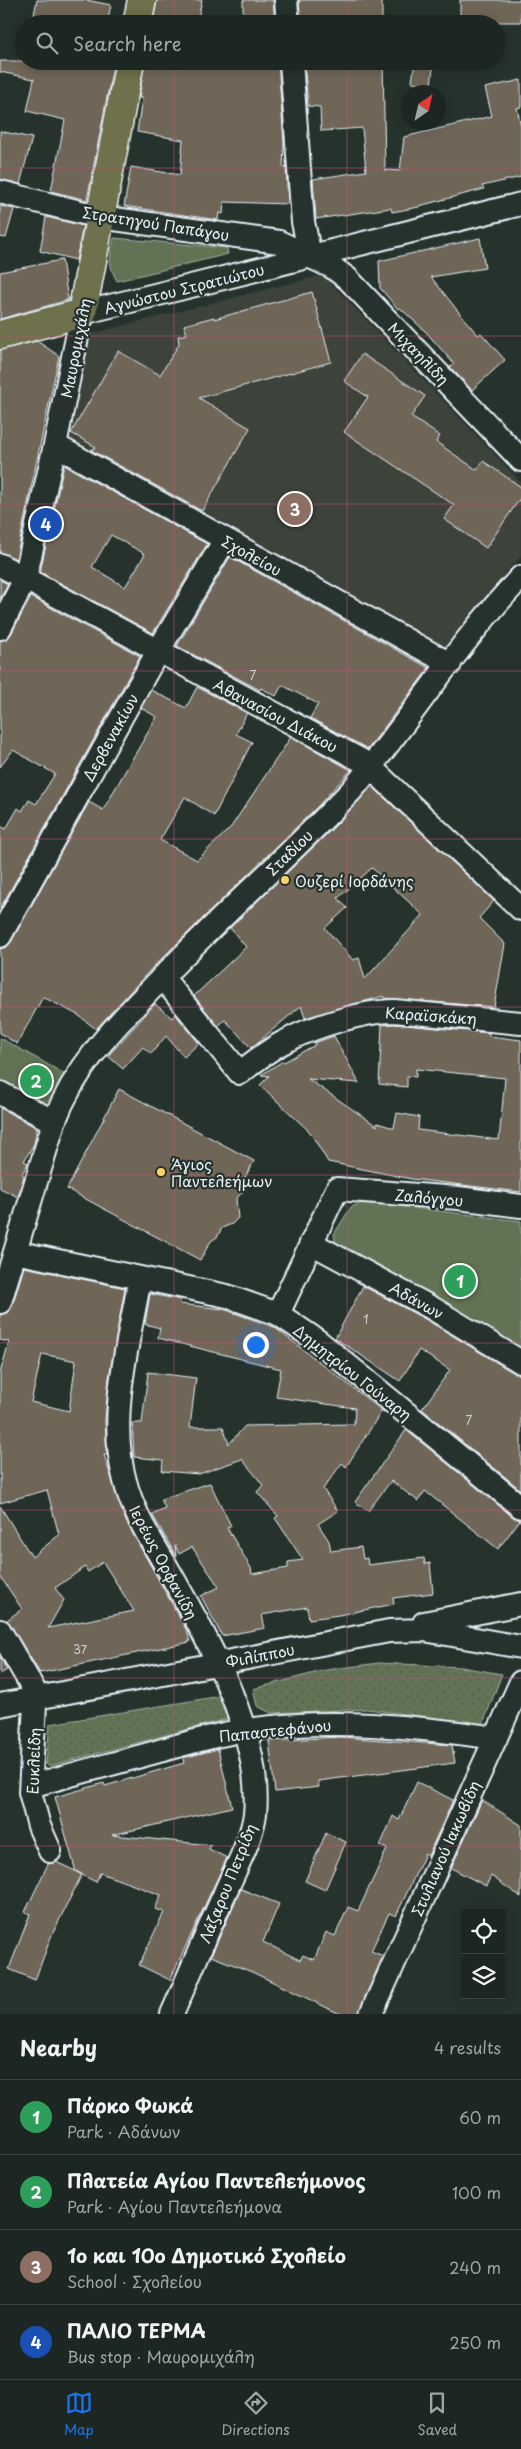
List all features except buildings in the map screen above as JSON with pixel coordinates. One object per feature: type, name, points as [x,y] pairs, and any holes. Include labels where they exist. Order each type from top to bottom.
[{"type":"main road","points":[[139,15],[142,0]]},
{"type":"main road","name":"Μαυρομιχάλη","points":[[82,314],[128,70]]},
{"type":"main road","name":"Αγνώστου Στρατιώτου","points":[[0,335],[82,314]]},
{"type":"street","points":[[286,0],[287,15]]},
{"type":"street","points":[[292,70],[303,222],[310,255]]},
{"type":"street","name":"Στρατηγού Παπάγου","points":[[0,192],[100,217],[279,242],[310,255]]},
{"type":"street","name":"Αγνώστου Στρατιώτου","points":[[82,314],[310,255],[521,204]]},
{"type":"street","name":"Μιχαηλίδη","points":[[310,255],[332,266],[348,278],[521,460]]},
{"type":"street","name":"Μαυρομιχάλη","points":[[0,628],[25,579],[56,445],[82,314]]},
{"type":"street","name":"Σχολείου","points":[[56,445],[450,664]]},
{"type":"street","name":"Δερβενακίων","points":[[0,936],[158,651],[225,540]]},
{"type":"street","name":"Αθανασίου Διάκου","points":[[0,565],[372,767],[521,909]]},
{"type":"street","name":"Σταδίου","points":[[0,1302],[54,1122],[68,1090],[92,1054],[162,978],[342,800],[372,767],[496,605],[521,577]]},
{"type":"street","name":"Καραϊσκάκη","points":[[162,978],[240,1073],[268,1052],[292,1038],[374,1012],[394,1011],[521,1023]]},
{"type":"street","points":[[0,1093],[54,1122]]},
{"type":"street","name":"Ζαλόγγου","points":[[311,1243],[337,1189],[458,1198],[521,1206]]},
{"type":"street","points":[[278,1314],[311,1243]]},
{"type":"street","name":"Αδάνων","points":[[311,1243],[432,1308],[521,1362]]},
{"type":"street","name":"Δημητρίου Γούναρη","points":[[15,1252],[226,1296],[278,1314],[318,1341],[521,1507]]},
{"type":"street","name":"Ιερέως Ορφανίδη","points":[[140,1278],[119,1412],[119,1449],[124,1479],[136,1512],[217,1664]]},
{"type":"street","points":[[389,1631],[521,1604]]},
{"type":"street","name":"Φιλίππου","points":[[0,1705],[389,1631],[424,1630],[521,1646]]},
{"type":"street","points":[[0,1631],[28,1676],[35,1698]]},
{"type":"street","name":"Λάζαρου Πετρίδη","points":[[172,2014],[251,1832],[256,1796],[246,1730],[217,1664]]},
{"type":"street","name":"Στυλιανού Ιακωβίδη","points":[[371,2014],[521,1682]]},
{"type":"street","name":"Ευκλείδη","points":[[35,1698],[31,1786],[32,1806],[50,1850]]},
{"type":"street","name":"Παπαστεφάνου","points":[[31,1786],[214,1736],[246,1730],[334,1723],[365,1723],[496,1738]]},
{"type":"shaded area","points":[[323,275],[521,482],[521,556],[503,576],[444,655],[67,440],[90,334]]},
{"type":"green space","points":[[114,238],[227,248],[228,254],[117,281],[110,260]]},
{"type":"green space","points":[[0,1038],[74,1079],[54,1122],[0,1093]]},
{"type":"green space","points":[[365,1202],[521,1221],[521,1352],[336,1246],[334,1234],[351,1207]]},
{"type":"green space","points":[[379,1663],[461,1667],[502,1674],[483,1724],[367,1709],[271,1713],[257,1706],[253,1689],[326,1670]]},
{"type":"green space","points":[[221,1696],[227,1719],[49,1766],[46,1764],[50,1724]]},
{"type":"place","name":"1ο και 10ο Δημοτικό Σχολείο","points":[[295,509]]},
{"type":"place","name":"ΠΑΛΙΟ ΤΕΡΜΑ","points":[[46,524]]},
{"type":"place","name":"Ουζερί Ιορδάνης","points":[[285,880]]},
{"type":"place","name":"Πλατεία Αγίου Παντελεήμονος","points":[[36,1081]]},
{"type":"place","name":"Άγιος Παντελεήμων","points":[[161,1172]]},
{"type":"place","name":"Πάρκο Φωκά","points":[[460,1281]]}]
